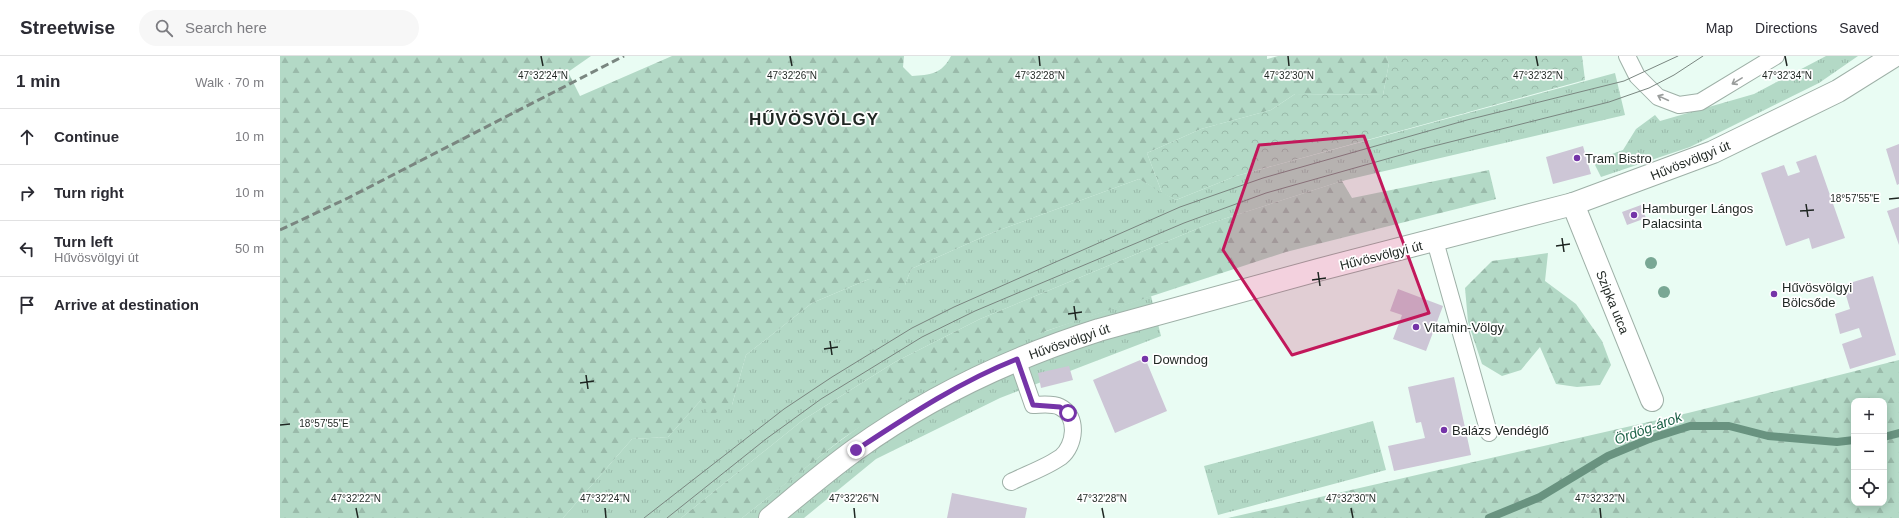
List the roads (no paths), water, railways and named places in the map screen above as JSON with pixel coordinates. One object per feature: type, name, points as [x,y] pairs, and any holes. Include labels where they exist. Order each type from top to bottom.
[{"type":"main road","name":"Hűvösvölgyi út","points":[[770,518],[856,450],[918,409],[993,369],[1017,359],[1099,330],[1573,204],[1713,152],[1838,91],[1894,56]]},
{"type":"main road","name":"Szipka utca","points":[[1573,204],[1652,400]]},
{"type":"lane","points":[[1627,56],[1637,76],[1658,97],[1679,105],[1700,102],[1776,56]]},
{"type":"lane","points":[[1435,241],[1489,433]]},
{"type":"lane","points":[[1011,482],[1061,457],[1070,446],[1073,434],[1073,423],[1068,413],[1060,407],[1033,405],[1017,359]]},
{"type":"waterway","name":"Ördög-árok","points":[[1489,518],[1540,497],[1608,456],[1649,439],[1690,426],[1729,426],[1768,436],[1837,442],[1851,440]]},
{"type":"waterway","name":"Ördög-árok","points":[[1887,436],[1899,433]]},
{"type":"tram line","points":[[644,518],[784,409],[832,377],[912,328],[954,307],[1180,207],[1263,178],[1467,120],[1624,81],[1678,56]]},
{"type":"tram line","points":[[667,518],[766,439],[821,399],[922,337],[975,311],[1184,223],[1266,193],[1422,149],[1609,102],[1649,88],[1674,75],[1703,56]]},
{"type":"railway","points":[[280,230],[348,198],[624,56]]},
{"type":"place","name":"Tram Bistro","points":[[1577,158]]},
{"type":"place","name":"Hamburger Lángos Palacsinta","points":[[1634,215]]},
{"type":"place","name":"Hűvösvölgyi Bölcsőde","points":[[1774,294]]},
{"type":"place","name":"Vitamin-Völgy","points":[[1416,327]]},
{"type":"place","name":"Downdog","points":[[1145,359]]},
{"type":"place","name":"Balázs Vendéglő","points":[[1444,430]]},
{"type":"district","name":"HŰVÖSVÖLGY","points":[[814,119]]}]
